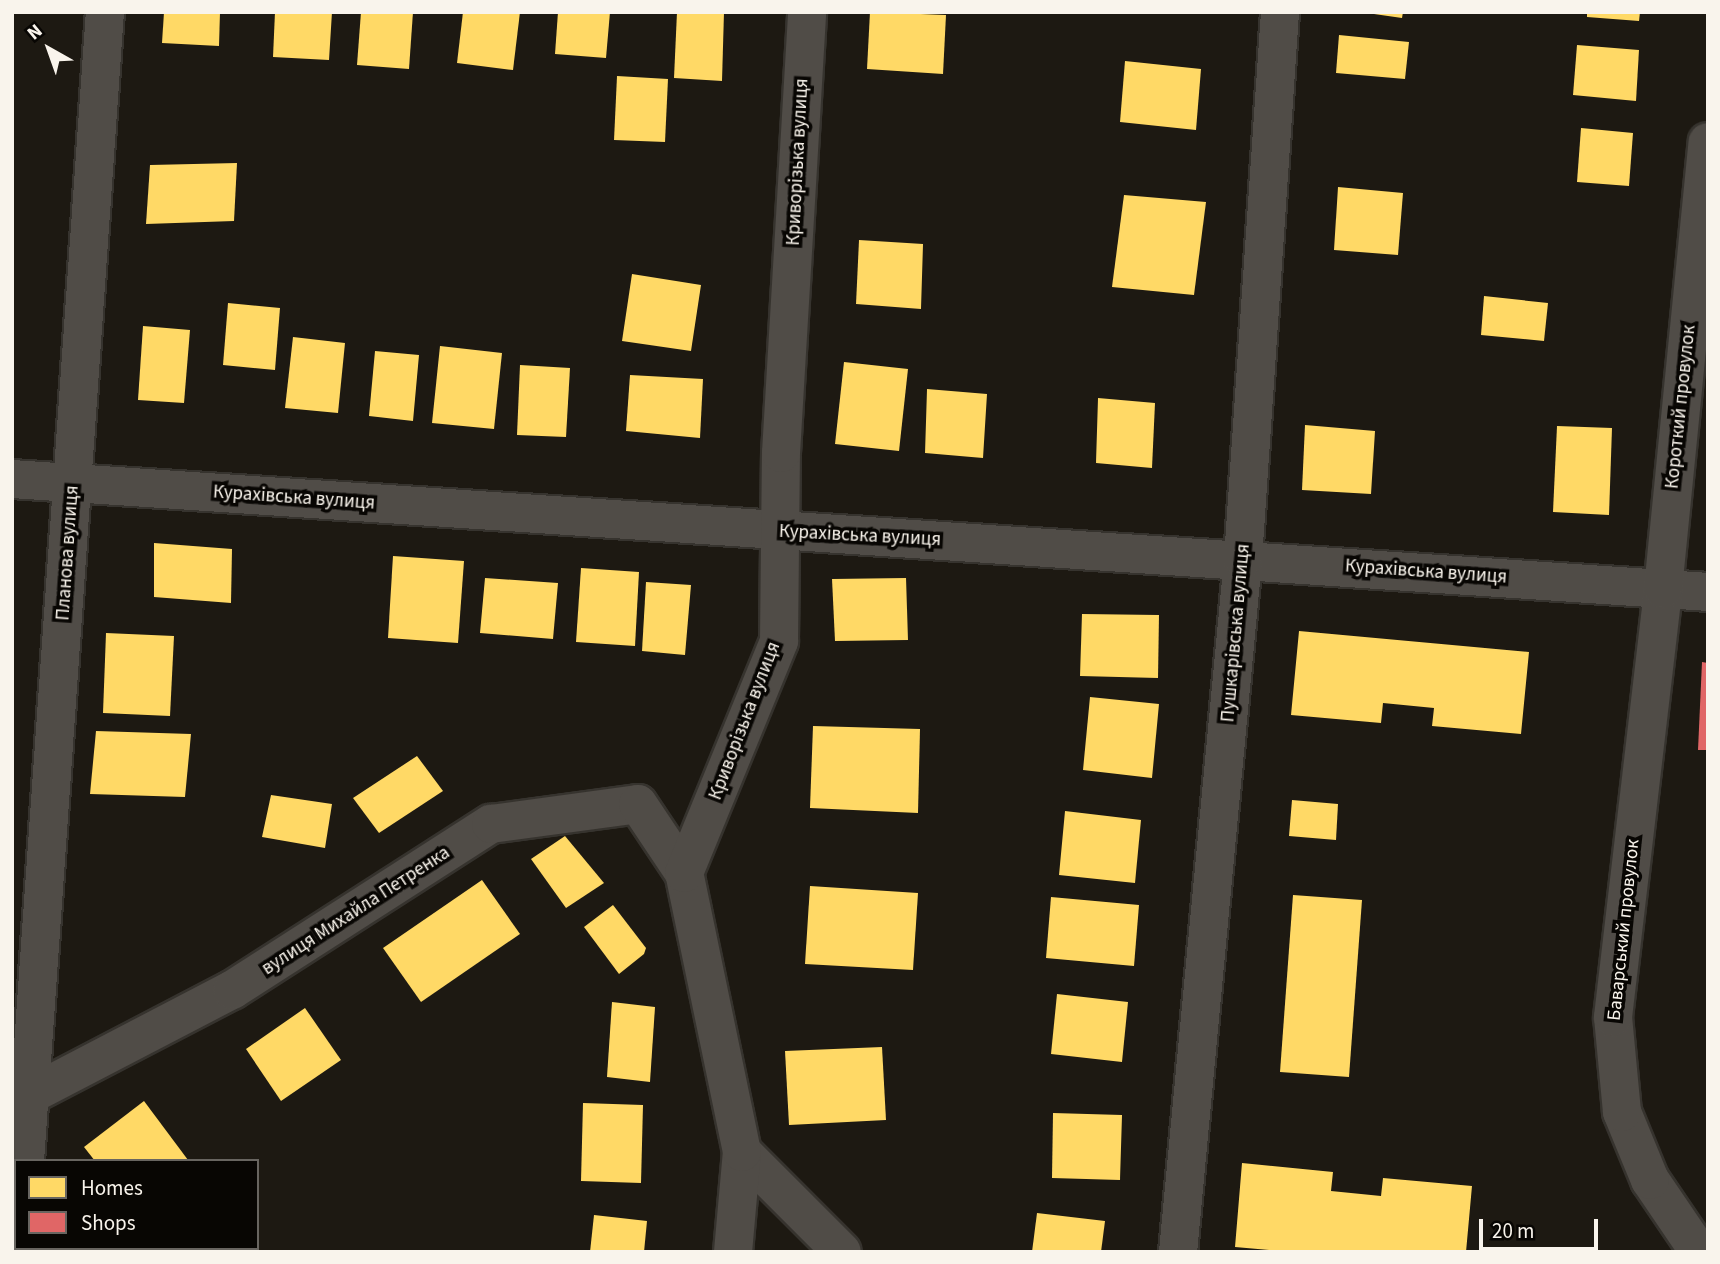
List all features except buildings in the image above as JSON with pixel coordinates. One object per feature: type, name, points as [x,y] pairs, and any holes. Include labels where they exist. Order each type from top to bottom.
[{"type":"street","name":"Планова вулиця","points":[[25,1159],[21,1094],[74,483],[105,12]]},
{"type":"street","name":"Криворізька вулиця","points":[[684,873],[779,641],[780,531],[807,12]]},
{"type":"street","name":"Пушкарівська вулиця","points":[[1178,1252],[1242,559],[1280,12]]},
{"type":"street","name":"Короткий провулок","points":[[1663,589],[1708,142]]},
{"type":"street","name":"Курахівська вулиця","points":[[12,479],[1708,592]]},
{"type":"street","name":"Баварський провулок","points":[[1663,589],[1613,1017],[1622,1112],[1650,1180],[1699,1252]]},
{"type":"street","name":"вулиця Михайла Петренка","points":[[21,1094],[232,990],[491,824],[638,804],[684,873]]},
{"type":"street","points":[[684,873],[742,1152],[733,1252]]},
{"type":"street","points":[[742,1152],[842,1252]]}]
